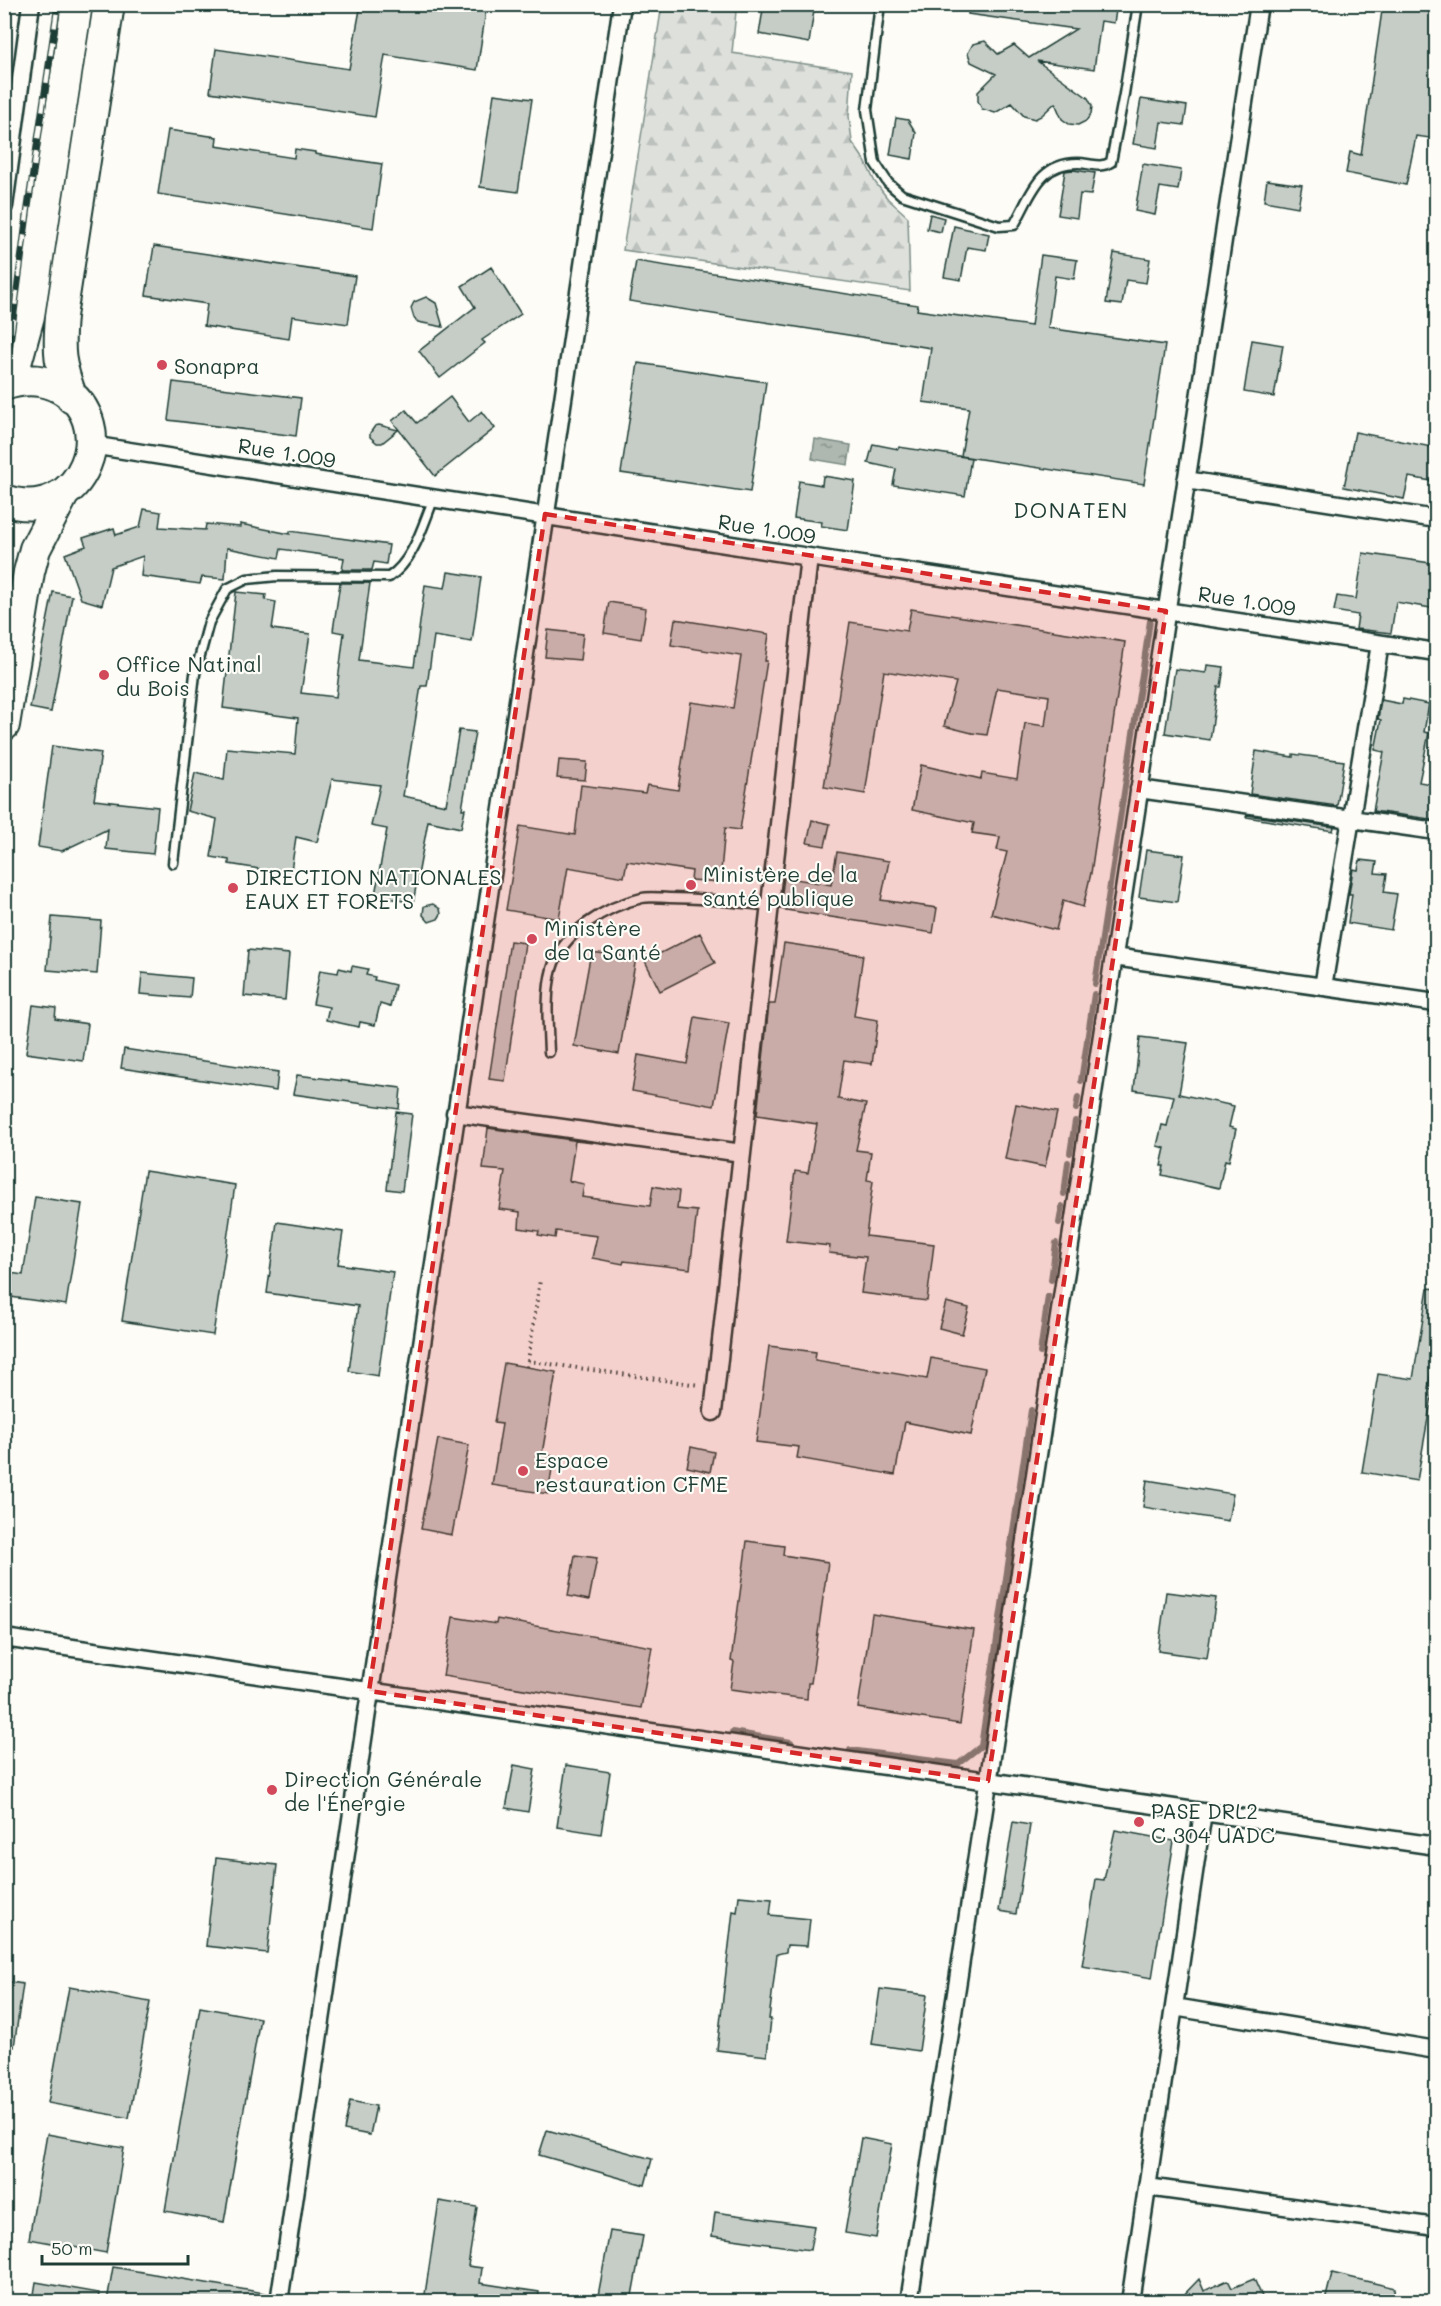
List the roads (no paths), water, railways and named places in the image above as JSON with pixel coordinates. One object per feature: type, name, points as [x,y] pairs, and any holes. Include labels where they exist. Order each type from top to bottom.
[{"type":"highway","points":[[6,385],[15,369],[28,316],[77,4]]},
{"type":"highway","points":[[4,725],[29,572],[35,549],[64,494],[83,472],[91,445],[87,419],[72,398],[62,370],[58,349],[109,4]]},
{"type":"highway","points":[[6,385],[24,380],[41,381],[58,387],[72,398]]},
{"type":"highway","points":[[4,500],[33,505],[64,494]]},
{"type":"street","points":[[4,206],[31,4]]},
{"type":"street","points":[[279,2301],[622,4]]},
{"type":"street","points":[[909,2301],[1258,4]]},
{"type":"street","name":"Rue 1.009","points":[[91,445],[1437,652]]},
{"type":"street","points":[[1186,480],[1437,519]]},
{"type":"street","points":[[713,1412],[809,557]]},
{"type":"street","points":[[1323,987],[1380,644]]},
{"type":"street","points":[[1139,789],[1437,831]]},
{"type":"street","points":[[1114,957],[1437,1003]]},
{"type":"street","points":[[455,1113],[742,1153]]},
{"type":"street","points":[[4,1638],[1437,1846]]},
{"type":"street","points":[[1130,2301],[1203,1812]]},
{"type":"street","points":[[1174,2007],[1437,2050]]},
{"type":"street","points":[[1147,2187],[1437,2228]]},
{"type":"lane","points":[[880,4],[867,110],[875,163],[888,183],[902,195],[999,226],[1014,225],[1034,187],[1050,169],[1058,165],[1078,163],[1102,166],[1111,162],[1138,4]]},
{"type":"lane","points":[[173,863],[195,674],[208,622],[227,589],[247,579],[277,576],[389,577],[399,571],[412,549],[434,497]]},
{"type":"lane","points":[[549,1052],[548,1015],[552,970],[559,953],[569,939],[585,925],[626,904],[644,898],[732,901],[770,906]]},
{"type":"water","points":[[815,439],[851,445],[848,465],[812,459]]},
{"type":"waterway","points":[[1095,984],[1150,621]]},
{"type":"waterway","points":[[1081,1081],[1094,994]]},
{"type":"waterway","points":[[1076,1109],[1078,1097]]},
{"type":"waterway","points":[[1070,1153],[1075,1121]]},
{"type":"waterway","points":[[1064,1194],[1068,1162]]},
{"type":"waterway","points":[[1059,1223],[1062,1206]]},
{"type":"waterway","points":[[1051,1280],[1056,1243]]},
{"type":"waterway","points":[[1040,1353],[1048,1296]]},
{"type":"waterway","points":[[850,1750],[958,1764],[981,1746],[1031,1410]]},
{"type":"waterway","points":[[732,1732],[791,1742]]},
{"type":"railway","points":[[4,388],[58,4]]},
{"type":"place","name":"Sonapra","points":[[162,365]]},
{"type":"place","name":"Office Natinal du Bois","points":[[104,675]]},
{"type":"place","name":"Ministère de la santé publique","points":[[691,885]]},
{"type":"place","name":"DIRECTION NATIONALES EAUX ET FORETS","points":[[233,888]]},
{"type":"place","name":"Ministère de la Santé","points":[[532,939]]},
{"type":"place","name":"Espace restauration CFME","points":[[523,1471]]},
{"type":"place","name":"Direction Générale de l'Énergie","points":[[272,1790]]},
{"type":"place","name":"PASE DRL2 C 304 UADC","points":[[1139,1822]]},
{"type":"district","name":"DONATEN","points":[[1071,509]]}]
